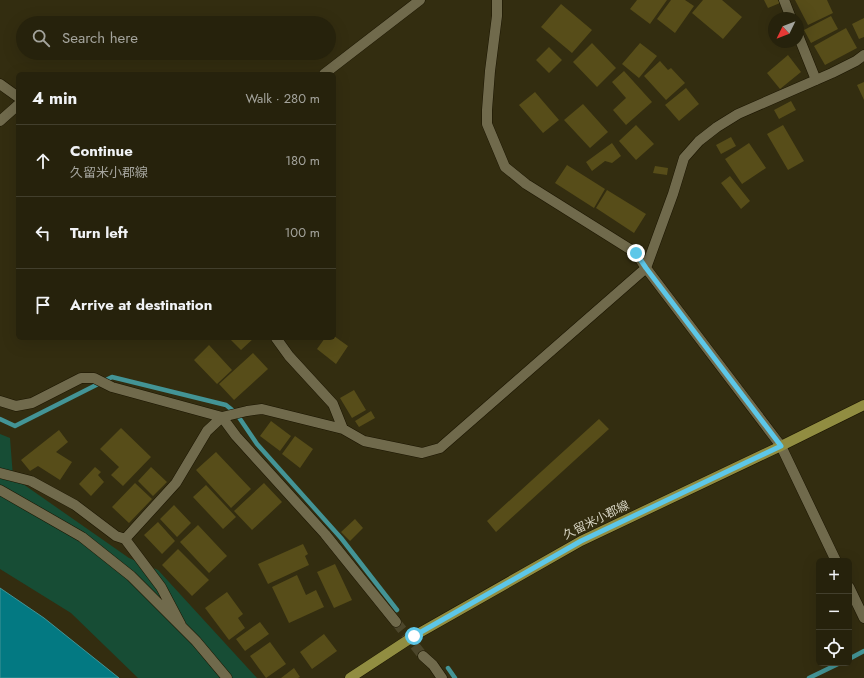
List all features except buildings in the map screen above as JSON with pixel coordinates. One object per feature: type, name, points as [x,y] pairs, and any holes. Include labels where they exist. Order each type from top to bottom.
[{"type":"main road","name":"久留米小郡線","points":[[350,678],[414,636],[581,541],[864,405]]},
{"type":"street","points":[[327,72],[420,0]]},
{"type":"street","points":[[497,0],[497,16],[490,71],[487,124],[505,167],[526,184],[636,253],[781,446],[835,558]]},
{"type":"street","points":[[784,0],[789,12]]},
{"type":"street","points":[[803,48],[816,80]]},
{"type":"street","points":[[0,401],[16,406],[32,403],[81,378],[94,378],[112,387],[222,417],[262,409],[343,429],[364,441],[422,453],[440,448],[646,268],[684,158],[694,147],[717,127],[738,114],[816,80],[856,61],[864,55]]},
{"type":"street","points":[[0,84],[16,96]]},
{"type":"street","points":[[0,121],[16,107]]},
{"type":"street","points":[[277,340],[289,356],[333,404],[343,429]]},
{"type":"street","points":[[125,539],[176,483],[207,431],[222,417]]},
{"type":"street","points":[[222,417],[236,436],[325,534],[396,622]]},
{"type":"street","points":[[0,473],[31,481],[75,505],[116,536],[125,539],[161,587],[181,625]]},
{"type":"street","points":[[0,490],[82,537],[131,576],[196,641],[226,678]]},
{"type":"street","points":[[852,593],[864,618]]},
{"type":"street","points":[[423,656],[433,665],[442,678]]},
{"type":"green space","points":[[0,434],[10,438],[13,477],[129,558],[158,570],[257,678],[138,678],[71,613],[0,569]]},
{"type":"water","points":[[0,588],[44,618],[119,678],[0,678]]},
{"type":"waterway","points":[[0,419],[15,426],[112,377],[226,405],[236,413],[257,444],[341,538],[397,610]]},
{"type":"waterway","points":[[852,657],[864,651]]},
{"type":"waterway","points":[[809,678],[834,666]]},
{"type":"waterway","points":[[448,668],[455,678]]},
{"type":"tunnel","points":[[396,622],[423,656]]},
{"type":"route","points":[[414,636],[581,541],[781,446],[636,253]]}]
